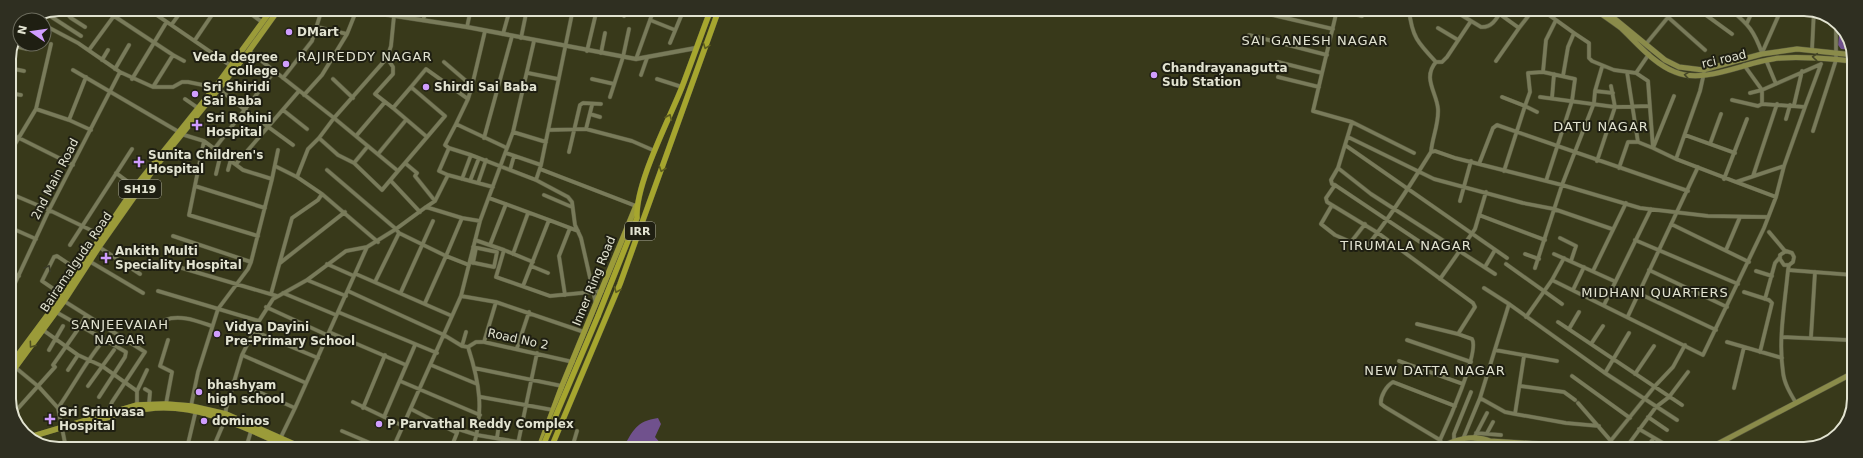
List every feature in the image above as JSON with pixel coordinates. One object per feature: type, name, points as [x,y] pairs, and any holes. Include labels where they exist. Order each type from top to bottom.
[{"type":"highway","name":"Inner Ring Road","points":[[636,206],[655,151],[682,87],[708,16]]},
{"type":"highway","name":"Inner Ring Road","points":[[554,442],[636,241],[716,16]]},
{"type":"highway","points":[[545,442],[598,316],[637,218],[636,206]]},
{"type":"highway","points":[[546,432],[556,436]]},
{"type":"main road","name":"Bairamalguda Road","points":[[16,359],[78,270],[231,66],[267,16]]},
{"type":"main road","name":"Bairamalguda Road","points":[[16,360],[43,330],[64,301],[90,262],[104,236],[135,187],[219,89],[274,16]]},
{"type":"main road","name":"rci road","points":[[1604,16],[1619,27],[1662,65],[1675,72],[1690,76],[1766,60],[1804,57],[1847,61]]},
{"type":"main road","name":"rci road","points":[[1611,16],[1665,60],[1679,67],[1704,73],[1762,54],[1796,49],[1847,54]]},
{"type":"main road","name":"Inner Ring Road","points":[[542,440],[562,386],[636,206]]},
{"type":"main road","points":[[1721,442],[1847,376]]},
{"type":"main road","points":[[39,437],[137,405],[166,404],[191,406],[226,417],[288,442]]},
{"type":"main road","points":[[36,435],[146,409],[197,409]]},
{"type":"main road","points":[[226,417],[251,431],[276,442]]},
{"type":"main road","points":[[1454,441],[1475,436],[1490,441]]},
{"type":"main road","points":[[1482,442],[1503,442]]},
{"type":"street","points":[[69,16],[85,27]]},
{"type":"street","points":[[89,50],[114,16],[141,35],[184,61]]},
{"type":"street","points":[[158,16],[166,23],[172,24],[231,66]]},
{"type":"street","points":[[172,24],[177,16]]},
{"type":"street","points":[[195,40],[211,16]]},
{"type":"street","points":[[254,16],[262,22]]},
{"type":"street","points":[[283,78],[312,41],[320,16]]},
{"type":"street","points":[[304,95],[322,75],[347,34],[354,16]]},
{"type":"street","points":[[297,177],[308,150],[387,58],[391,46],[394,16],[467,27],[636,60],[696,48]]},
{"type":"street","points":[[423,20],[424,16]]},
{"type":"street","points":[[467,27],[469,16]]},
{"type":"street","points":[[503,34],[508,16]]},
{"type":"street","points":[[521,38],[526,16]]},
{"type":"street","points":[[536,180],[546,142],[572,16]]},
{"type":"street","points":[[587,50],[595,16]]},
{"type":"street","points":[[636,60],[651,16]]},
{"type":"street","points":[[670,43],[681,16]]},
{"type":"street","points":[[1277,16],[1333,29]]},
{"type":"street","points":[[1336,16],[1313,111],[1352,122],[1414,153]]},
{"type":"street","points":[[1409,16],[1410,23],[1417,41],[1436,62],[1442,62],[1446,58],[1471,21]]},
{"type":"street","points":[[1462,16],[1481,27],[1490,26],[1498,16]]},
{"type":"street","points":[[1506,16],[1519,28]]},
{"type":"street","points":[[1496,61],[1528,16]]},
{"type":"street","points":[[1550,16],[1589,43],[1590,58],[1602,67],[1636,73],[1648,81],[1653,148]]},
{"type":"street","points":[[1709,16],[1732,34]]},
{"type":"street","points":[[1738,16],[1747,23],[1755,35],[1762,54]]},
{"type":"street","points":[[1747,23],[1750,16]]},
{"type":"street","points":[[1762,54],[1778,16]]},
{"type":"street","points":[[52,17],[81,36]]},
{"type":"street","points":[[1646,44],[1668,17],[1705,50]]},
{"type":"street","points":[[1812,50],[1814,17]]},
{"type":"street","points":[[650,20],[676,30]]},
{"type":"street","points":[[1543,72],[1546,40],[1556,20]]},
{"type":"street","points":[[132,79],[166,23]]},
{"type":"street","points":[[317,27],[347,34]]},
{"type":"street","points":[[1438,28],[1458,40]]},
{"type":"street","points":[[52,29],[89,50],[115,69],[132,79],[153,88],[173,87],[182,82],[188,82],[203,86],[211,91]]},
{"type":"street","points":[[610,97],[623,58],[629,29]]},
{"type":"street","points":[[485,31],[468,100],[444,145],[536,180],[568,197],[572,207],[575,225],[578,231],[596,305]]},
{"type":"street","points":[[1813,131],[1836,60],[1836,31]]},
{"type":"street","points":[[601,53],[605,33]]},
{"type":"street","points":[[1563,76],[1568,47],[1574,33]]},
{"type":"street","points":[[1249,35],[1327,55]]},
{"type":"street","points":[[484,138],[512,36]]},
{"type":"street","points":[[396,442],[461,296],[471,263],[480,221],[513,132],[528,73],[534,41]]},
{"type":"street","points":[[115,69],[129,45]]},
{"type":"street","points":[[102,60],[108,50]]},
{"type":"street","points":[[249,51],[398,171]]},
{"type":"street","points":[[49,52],[36,109],[17,138],[72,165]]},
{"type":"street","points":[[1636,73],[1649,54]]},
{"type":"street","points":[[153,88],[173,55]]},
{"type":"street","points":[[387,58],[393,67],[393,74],[376,94],[428,137]]},
{"type":"street","points":[[641,75],[647,58]]},
{"type":"street","points":[[1766,60],[1776,84]]},
{"type":"street","points":[[444,62],[472,86]]},
{"type":"street","points":[[1278,62],[1322,73]]},
{"type":"street","points":[[1368,246],[1388,220],[1393,208],[1431,152],[1438,110],[1430,81],[1433,67],[1436,62]]},
{"type":"street","points":[[1552,280],[1704,354],[1749,262],[1768,217],[1776,197],[1784,166],[1821,64],[1802,71],[1762,90],[1750,93]]},
{"type":"street","points":[[1744,65],[1762,90],[1762,104]]},
{"type":"street","points":[[1535,268],[1572,157],[1594,103],[1595,91],[1602,67]]},
{"type":"street","points":[[393,108],[426,68],[468,100]]},
{"type":"street","points":[[16,69],[24,71]]},
{"type":"street","points":[[73,70],[180,133],[204,141],[216,148],[243,170],[272,179]]},
{"type":"street","points":[[1786,119],[1792,105],[1802,71]]},
{"type":"street","name":"2nd Main Road","points":[[16,282],[72,165],[120,72]]},
{"type":"street","points":[[216,148],[274,72]]},
{"type":"street","points":[[1504,171],[1530,92],[1528,73],[1543,72],[1563,76],[1575,79],[1572,100],[1546,181]]},
{"type":"street","points":[[1627,72],[1638,142]]},
{"type":"street","points":[[528,73],[558,79]]},
{"type":"street","points":[[1676,159],[1704,73]]},
{"type":"street","points":[[1552,98],[1554,74]]},
{"type":"street","points":[[69,120],[86,77]]},
{"type":"street","points":[[1278,77],[1319,87]]},
{"type":"street","points":[[333,79],[353,98]]},
{"type":"street","points":[[592,79],[614,84]]},
{"type":"street","points":[[656,79],[682,87]]},
{"type":"street","points":[[1597,161],[1615,107],[1611,86]]},
{"type":"street","points":[[319,138],[338,155],[354,163],[382,190],[445,116],[411,87]]},
{"type":"street","points":[[219,89],[244,110],[293,145]]},
{"type":"street","points":[[236,164],[299,91]]},
{"type":"street","points":[[1595,91],[1613,93]]},
{"type":"street","points":[[16,94],[21,95]]},
{"type":"street","points":[[1653,148],[1674,96]]},
{"type":"street","points":[[1502,97],[1538,112]]},
{"type":"street","points":[[1540,97],[1572,100],[1615,107],[1631,105],[1650,106]]},
{"type":"street","points":[[185,99],[198,108]]},
{"type":"street","points":[[1732,100],[1758,106],[1762,104],[1777,104],[1805,107]]},
{"type":"street","points":[[356,136],[385,102]]},
{"type":"street","points":[[569,152],[580,105],[583,103],[592,105],[601,104]]},
{"type":"street","points":[[1753,176],[1777,104]]},
{"type":"street","points":[[586,129],[592,105]]},
{"type":"street","points":[[36,109],[69,120],[91,130]]},
{"type":"street","points":[[283,110],[307,129]]},
{"type":"street","points":[[590,114],[600,117]]},
{"type":"street","points":[[1710,144],[1721,114]]},
{"type":"street","points":[[1724,179],[1747,119]]},
{"type":"street","points":[[378,154],[406,120]]},
{"type":"street","points":[[1352,122],[1338,168],[1331,182],[1423,244]]},
{"type":"street","points":[[456,124],[507,148]]},
{"type":"street","points":[[1479,164],[1494,126],[1497,125],[1597,161],[1688,191]]},
{"type":"street","points":[[548,130],[586,129],[632,141],[655,151]]},
{"type":"street","points":[[513,132],[546,142]]},
{"type":"street","points":[[1685,135],[1735,153]]},
{"type":"street","points":[[1348,138],[1434,179],[1523,203],[1554,209],[1612,229]]},
{"type":"street","points":[[204,141],[189,215],[258,236]]},
{"type":"street","points":[[1619,168],[1628,142],[1638,142],[1724,179],[1776,197]]},
{"type":"street","points":[[1345,145],[1507,258]]},
{"type":"street","points":[[354,163],[368,146]]},
{"type":"street","points":[[449,148],[438,171],[493,187]]},
{"type":"street","points":[[70,245],[132,149]]},
{"type":"street","points":[[191,406],[212,326],[218,309],[248,269],[251,262],[278,150]]},
{"type":"street","points":[[1431,152],[1435,151],[1504,171],[1562,185],[1640,208],[1708,216],[1768,217]]},
{"type":"street","points":[[216,174],[221,152]]},
{"type":"street","points":[[506,153],[636,206]]},
{"type":"street","points":[[462,179],[471,155]]},
{"type":"street","points":[[510,170],[514,156]]},
{"type":"street","points":[[470,181],[479,158]]},
{"type":"street","points":[[228,170],[231,159]]},
{"type":"street","points":[[478,183],[486,160]]},
{"type":"street","points":[[1460,201],[1471,162]]},
{"type":"street","points":[[405,163],[417,173],[415,176],[435,201]]},
{"type":"street","points":[[274,166],[297,177],[322,194],[345,212],[378,242]]},
{"type":"street","points":[[1736,182],[1784,166]]},
{"type":"street","points":[[1338,168],[1371,194],[1495,274]]},
{"type":"street","points":[[1628,316],[1698,168]]},
{"type":"street","points":[[327,170],[398,231],[446,256],[471,263],[494,267],[498,254],[497,252],[475,247]]},
{"type":"street","points":[[116,172],[135,187]]},
{"type":"street","points":[[216,442],[226,417],[234,381],[242,355],[266,307],[277,296],[307,280],[346,251],[367,247],[398,231],[435,201],[448,175]]},
{"type":"street","points":[[391,181],[420,212]]},
{"type":"street","points":[[1335,185],[1326,198],[1327,202],[1365,224],[1473,303],[1475,307],[1458,334]]},
{"type":"street","points":[[195,186],[265,208]]},
{"type":"street","points":[[552,199],[556,190]]},
{"type":"street","points":[[1440,279],[1459,251],[1473,234],[1486,192]]},
{"type":"street","points":[[271,294],[292,218],[318,200],[322,194]]},
{"type":"street","points":[[544,195],[572,207]]},
{"type":"street","points":[[16,196],[83,225],[104,236]]},
{"type":"street","points":[[489,198],[578,231]]},
{"type":"street","points":[[1593,271],[1612,229],[1626,203]]},
{"type":"street","points":[[490,245],[506,204]]},
{"type":"street","points":[[1332,205],[1321,224],[1335,235],[1350,242],[1365,224]]},
{"type":"street","points":[[426,207],[462,218],[480,221]]},
{"type":"street","points":[[1604,305],[1614,281],[1651,209]]},
{"type":"street","points":[[279,263],[345,212]]},
{"type":"street","points":[[513,254],[528,213]]},
{"type":"street","points":[[1479,215],[1545,240]]},
{"type":"street","points":[[1726,250],[1740,217]]},
{"type":"street","points":[[425,303],[462,218]]},
{"type":"street","points":[[523,286],[549,220]]},
{"type":"street","points":[[401,292],[433,221]]},
{"type":"street","points":[[1671,224],[1749,262]]},
{"type":"street","points":[[565,295],[559,256],[570,228]]},
{"type":"street","points":[[16,230],[36,239]]},
{"type":"street","points":[[376,282],[398,231]]},
{"type":"street","points":[[1769,232],[1785,251],[1790,252],[1794,257],[1788,270],[1782,337],[1782,358],[1783,372],[1786,382],[1796,403]]},
{"type":"street","points":[[173,236],[251,262]]},
{"type":"street","points":[[1560,238],[1576,246],[1570,261]]},
{"type":"street","points":[[475,240],[533,262]]},
{"type":"street","points":[[1635,240],[1738,284]]},
{"type":"street","points":[[99,247],[140,274]]},
{"type":"street","points":[[280,439],[367,247]]},
{"type":"street","points":[[504,250],[496,277],[550,296],[602,291]]},
{"type":"street","points":[[1485,267],[1495,250]]},
{"type":"street","points":[[1766,298],[1776,261],[1785,251]]},
{"type":"street","points":[[1525,254],[1539,258]]},
{"type":"street","points":[[1554,254],[1614,281]]},
{"type":"street","points":[[62,294],[42,281],[54,257],[57,256],[78,270]]},
{"type":"street","points":[[1780,257],[1782,263],[1789,265]]},
{"type":"street","points":[[1526,317],[1552,280],[1564,258]]},
{"type":"street","points":[[90,262],[143,293]]},
{"type":"street","points":[[165,263],[277,296]]},
{"type":"street","points":[[327,264],[401,292],[452,316]]},
{"type":"street","points":[[1506,264],[1562,304]]},
{"type":"street","points":[[531,266],[548,273]]},
{"type":"street","points":[[1573,290],[1584,267]]},
{"type":"street","points":[[1649,270],[1727,307]]},
{"type":"street","points":[[1788,270],[1847,275]]},
{"type":"street","points":[[1756,271],[1772,276]]},
{"type":"street","points":[[1811,337],[1815,272]]},
{"type":"street","points":[[307,280],[346,296]]},
{"type":"street","points":[[1484,288],[1509,304],[1605,373],[1677,420]]},
{"type":"street","points":[[158,290],[259,321]]},
{"type":"street","points":[[348,291],[444,335],[462,346],[468,347],[481,397],[477,435],[474,442]]},
{"type":"street","points":[[1744,292],[1766,298],[1772,303],[1760,352]]},
{"type":"street","points":[[283,293],[437,353]]},
{"type":"street","points":[[1638,293],[1716,330]]},
{"type":"street","points":[[461,296],[496,302],[585,332]]},
{"type":"street","points":[[64,301],[145,352],[112,402],[107,414]]},
{"type":"street","points":[[484,342],[496,302]]},
{"type":"street","points":[[1463,439],[1480,398],[1509,304]]},
{"type":"street","points":[[266,307],[385,355],[406,365]]},
{"type":"street","points":[[56,312],[126,352],[125,357],[99,397]]},
{"type":"street","points":[[517,348],[529,312]]},
{"type":"street","points":[[1569,329],[1579,312]]},
{"type":"street","points":[[17,409],[39,387],[55,367],[53,365],[81,325],[86,315]]},
{"type":"street","points":[[165,320],[172,318],[183,318],[212,326]]},
{"type":"street","points":[[1558,322],[1682,405]]},
{"type":"street","points":[[1417,324],[1469,337],[1474,342],[1463,384],[1455,406],[1440,440],[1382,404],[1381,399],[1389,384],[1393,382],[1455,406]]},
{"type":"street","points":[[49,350],[63,326]]},
{"type":"street","points":[[1592,344],[1603,326]]},
{"type":"street","points":[[43,330],[78,355],[102,366],[137,391]]},
{"type":"street","points":[[254,332],[318,358]]},
{"type":"street","points":[[462,346],[466,332]]},
{"type":"street","points":[[1605,373],[1630,333]]},
{"type":"street","points":[[1782,337],[1811,337],[1847,340]]},
{"type":"street","points":[[166,404],[172,372],[160,366],[168,340]]},
{"type":"street","points":[[1407,340],[1470,362]]},
{"type":"street","name":"Road No 2","points":[[468,347],[476,342],[484,342],[517,348],[573,362]]},
{"type":"street","points":[[1727,342],[1782,358]]},
{"type":"street","points":[[384,417],[414,345]]},
{"type":"street","points":[[1520,386],[1564,392],[1577,401],[1611,441],[1655,386],[1673,367],[1686,345]]},
{"type":"street","points":[[58,408],[78,380],[88,360],[99,346]]},
{"type":"street","points":[[1635,374],[1654,346]]},
{"type":"street","points":[[1734,388],[1744,347]]},
{"type":"street","points":[[88,386],[114,350]]},
{"type":"street","points":[[1495,350],[1557,361]]},
{"type":"street","points":[[454,442],[458,429],[477,435],[518,442],[527,406],[537,353]]},
{"type":"street","points":[[68,370],[78,355]]},
{"type":"street","points":[[242,355],[306,383]]},
{"type":"street","points":[[363,408],[385,355]]},
{"type":"street","points":[[1515,414],[1524,356]]},
{"type":"street","points":[[1399,361],[1463,384]]},
{"type":"street","points":[[431,365],[477,384]]},
{"type":"street","points":[[474,368],[562,386]]},
{"type":"street","points":[[16,370],[39,387],[58,408],[65,442]]},
{"type":"street","points":[[137,405],[137,391],[147,370]]},
{"type":"street","points":[[1630,442],[1656,407],[1669,396],[1688,372]]},
{"type":"street","points":[[1572,376],[1630,418]]},
{"type":"street","points":[[234,381],[295,408]]},
{"type":"street","points":[[400,381],[480,414]]},
{"type":"street","points":[[145,389],[150,392],[149,404]]},
{"type":"street","points":[[1454,441],[1454,434],[1472,392]]},
{"type":"street","points":[[481,397],[553,410]]},
{"type":"street","points":[[1480,398],[1505,412],[1566,423],[1599,426]]},
{"type":"street","points":[[353,402],[403,426]]},
{"type":"street","points":[[411,408],[457,433]]},
{"type":"street","points":[[189,442],[197,409]]},
{"type":"street","points":[[1475,436],[1486,413]]},
{"type":"street","points":[[1648,417],[1667,430]]},
{"type":"street","points":[[1487,433],[1493,422]]},
{"type":"street","points":[[497,438],[499,424]]},
{"type":"street","points":[[1639,429],[1660,442]]},
{"type":"street","points":[[248,442],[251,431]]},
{"type":"street","points":[[342,431],[368,442]]},
{"type":"street","points":[[574,442],[577,431]]},
{"type":"street","points":[[1475,436],[1487,433],[1500,435]]},
{"type":"street","points":[[1651,442],[1654,438]]},
{"type":"shaded area","points":[[1839,34],[1846,49],[1841,49],[1838,45]]},
{"type":"shaded area","points":[[658,418],[661,424],[655,437],[659,442],[627,442],[640,424],[651,419]]},
{"type":"place","name":"DMart","points":[[289,32]]},
{"type":"place","name":"Veda degree college","points":[[286,64]]},
{"type":"place","name":"Chandrayanagutta Sub Station","points":[[1154,75]]},
{"type":"place","name":"Shirdi Sai Baba","points":[[426,87]]},
{"type":"place","name":"Sri Shiridi Sai Baba","points":[[195,94]]},
{"type":"place","name":"Sri Rohini Hospital","points":[[197,125]]},
{"type":"place","name":"Sunita Children's Hospital","points":[[139,162]]},
{"type":"place","name":"Ankith Multi Speciality Hospital","points":[[106,258]]},
{"type":"place","name":"Vidya Dayini Pre-Primary School","points":[[217,334]]},
{"type":"place","name":"bhashyam high school","points":[[199,392]]},
{"type":"place","name":"Sri Srinivasa Hospital","points":[[50,419]]},
{"type":"place","name":"dominos","points":[[204,421]]},
{"type":"place","name":"P Parvathal Reddy Complex","points":[[379,424]]},
{"type":"district","name":"SAI GANESH NAGAR","points":[[1315,40]]},
{"type":"district","name":"RAJIREDDY NAGAR","points":[[365,56]]},
{"type":"district","name":"DATU NAGAR","points":[[1601,126]]},
{"type":"district","name":"TIRUMALA NAGAR","points":[[1406,245]]},
{"type":"district","name":"MIDHANI QUARTERS","points":[[1655,292]]},
{"type":"district","name":"SANJEEVAIAH NAGAR","points":[[120,332]]},
{"type":"district","name":"NEW DATTA NAGAR","points":[[1435,370]]}]
